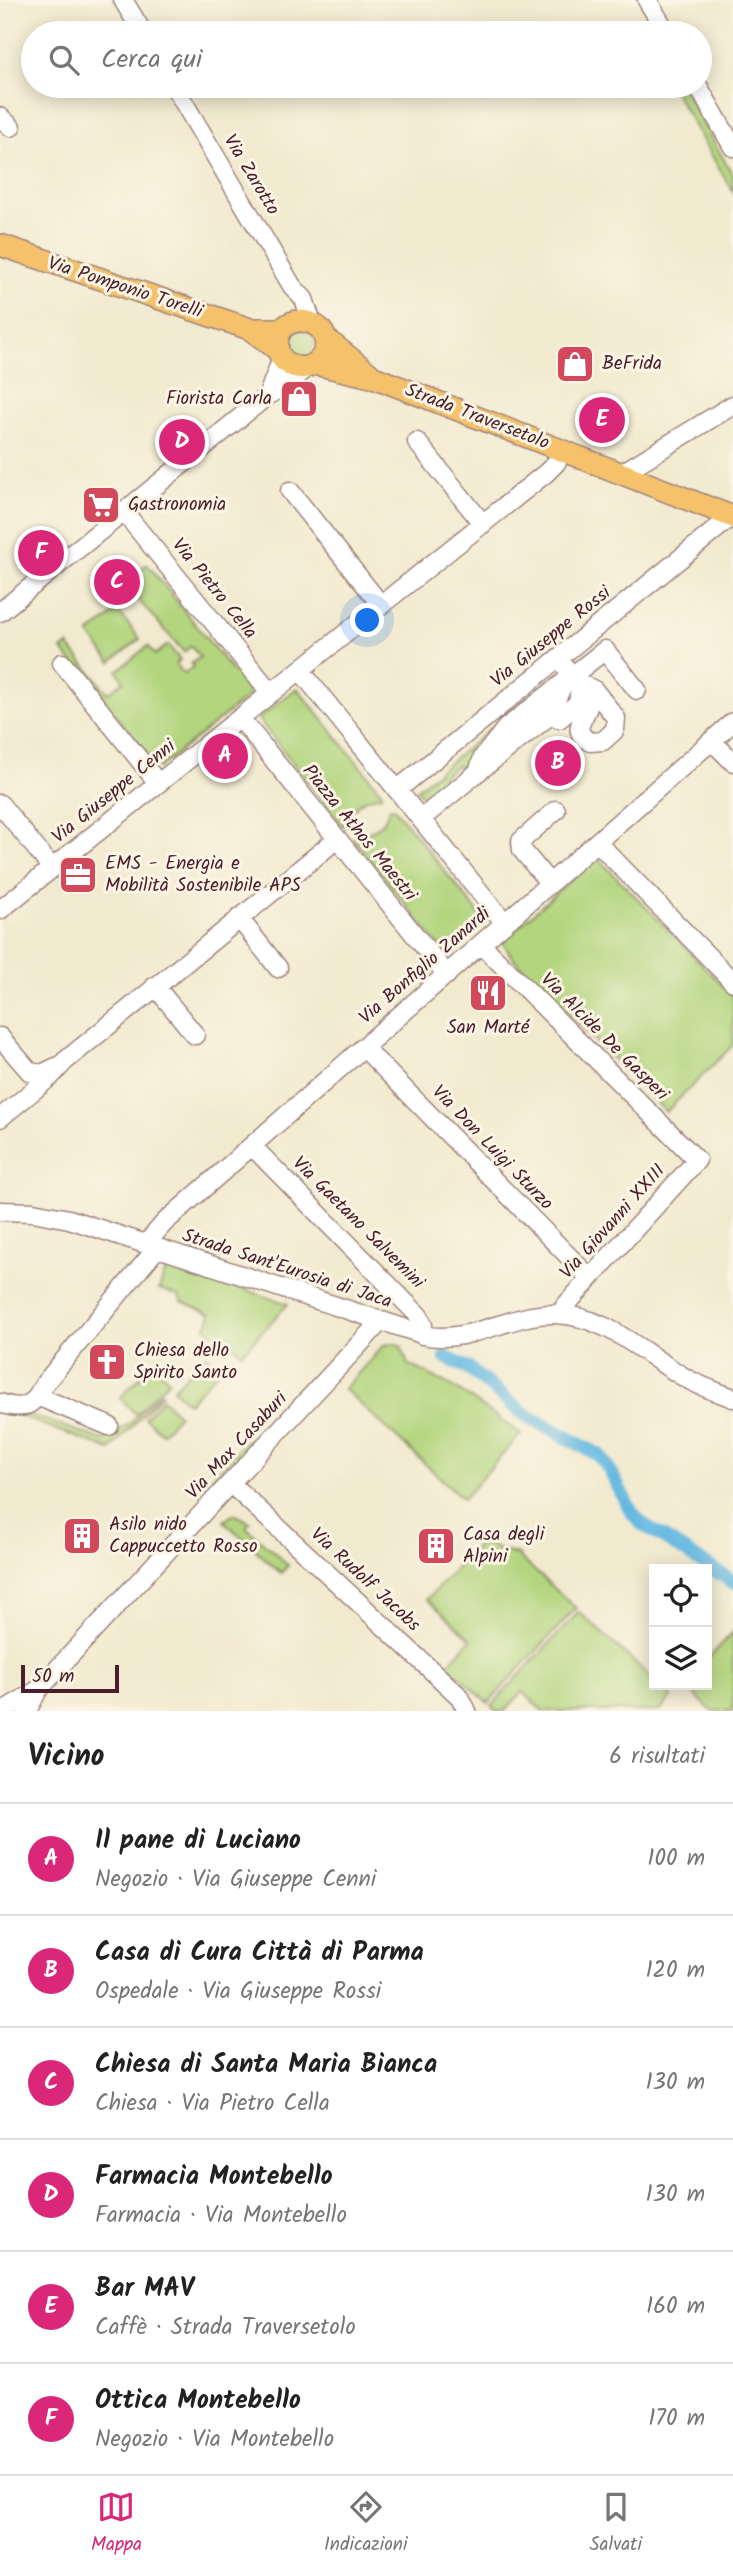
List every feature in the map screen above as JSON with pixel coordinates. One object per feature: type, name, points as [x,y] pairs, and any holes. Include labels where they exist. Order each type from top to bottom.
[{"type":"main road","name":"Via Pomponio Torelli","points":[[0,245],[250,329],[285,327],[300,320],[318,330]]},
{"type":"main road","points":[[280,355],[278,337],[285,327]]},
{"type":"main road","name":"Via Pomponio Torelli","points":[[250,329],[292,366],[311,365]]},
{"type":"main road","points":[[311,365],[324,352],[318,330]]},
{"type":"main road","name":"Strada Traversetolo","points":[[318,330],[376,378]]},
{"type":"main road","name":"Strada Traversetolo","points":[[311,365],[376,378],[732,517]]},
{"type":"street","points":[[123,0],[136,21]]},
{"type":"street","points":[[647,0],[660,21]]},
{"type":"street","name":"Via Zarotto","points":[[181,98],[292,286],[304,299],[318,330]]},
{"type":"street","points":[[705,98],[733,146]]},
{"type":"street","points":[[285,327],[292,286]]},
{"type":"street","points":[[268,395],[280,355]]},
{"type":"street","points":[[0,612],[268,395],[288,385],[311,365]]},
{"type":"street","points":[[622,474],[733,405]]},
{"type":"street","points":[[417,442],[483,524]]},
{"type":"street","name":"Via Giuseppe Cenni","points":[[0,910],[550,470],[563,450]]},
{"type":"street","points":[[290,491],[381,605]]},
{"type":"street","name":"Via Pietro Cella","points":[[124,512],[271,694]]},
{"type":"street","name":"Via Giuseppe Rossi","points":[[397,790],[568,674],[732,517]]},
{"type":"street","points":[[421,819],[474,776],[483,757],[506,728],[568,674],[606,650],[637,690]]},
{"type":"street","points":[[62,663],[158,783]]},
{"type":"street","points":[[300,670],[505,923]]},
{"type":"street","points":[[559,719],[579,701],[581,690],[568,674]]},
{"type":"street","name":"Piazza Athos Maestri","points":[[240,718],[447,975]]},
{"type":"street","name":"Via Bonfiglio Zanardi","points":[[37,1396],[152,1246],[164,1223],[733,722]]},
{"type":"street","points":[[712,741],[733,762]]},
{"type":"street","points":[[474,776],[491,773],[522,748]]},
{"type":"street","points":[[0,804],[52,868]]},
{"type":"street","points":[[550,884],[522,850],[521,841],[556,810]]},
{"type":"street","points":[[0,1038],[27,1070],[33,1074],[46,1073],[65,1061],[337,839]]},
{"type":"street","points":[[597,842],[733,982]]},
{"type":"street","points":[[239,918],[278,968]]},
{"type":"street","name":"Via Alcide De Gasperi","points":[[481,944],[697,1160]]},
{"type":"street","points":[[156,986],[195,1035]]},
{"type":"street","points":[[0,1038],[0,1063]]},
{"type":"street","name":"Via Don Luigi Sturzo","points":[[364,1048],[590,1278]]},
{"type":"street","points":[[0,1118],[50,1077],[65,1061]]},
{"type":"street","name":"Via Gaetano Salvemini","points":[[252,1146],[419,1316],[423,1325],[422,1335]]},
{"type":"street","name":"Via Giovanni XXIII","points":[[561,1314],[565,1306],[697,1160]]},
{"type":"street","name":"Strada Sant'Eurosia di Jaca","points":[[0,1211],[33,1212],[69,1219],[422,1335],[456,1337],[532,1315],[561,1314],[581,1317],[601,1324],[683,1377],[733,1398]]},
{"type":"street","name":"Via Max Casaburi","points":[[27,1711],[38,1690],[380,1322]]},
{"type":"street","points":[[3,1404],[26,1406],[37,1396],[109,1426]]},
{"type":"street","name":"Via Rudolf Jacobs","points":[[230,1483],[460,1697],[467,1711]]},
{"type":"street","name":"Via Max Casaburi","points":[[4,1711],[38,1690]]},
{"type":"green space","points":[[678,98],[688,98],[733,175],[733,192]]},
{"type":"green space","points":[[293,327],[312,334],[314,345],[310,354],[300,358],[290,356],[283,338]]},
{"type":"green space","points":[[147,564],[251,694],[159,768],[62,650],[68,645],[108,693],[124,681],[117,671],[148,646],[155,655],[168,645],[180,660],[176,664],[184,674],[193,667],[191,664],[200,657],[191,646],[184,652],[134,595],[142,589],[132,577]]},
{"type":"green space","points":[[118,611],[140,639],[111,662],[89,634]]},
{"type":"green space","points":[[557,675],[558,678],[491,738],[465,773],[457,765],[442,777],[449,786],[428,803],[417,789]]},
{"type":"green space","points":[[297,688],[382,793],[357,805],[343,826],[258,719]]},
{"type":"green space","points":[[393,807],[485,921],[447,956],[353,838],[376,828]]},
{"type":"green space","points":[[597,857],[733,996],[733,1045],[666,1112],[512,957],[502,941]]},
{"type":"green space","points":[[160,1261],[288,1304],[242,1353],[220,1333],[216,1336],[206,1328],[211,1314],[181,1301],[179,1296],[159,1289],[166,1270],[159,1265]]},
{"type":"green space","points":[[394,1343],[401,1346],[408,1364],[454,1387],[521,1434],[463,1499],[344,1389],[384,1345]]},
{"type":"green space","points":[[206,1354],[221,1368],[188,1403],[173,1389]]},
{"type":"green space","points":[[153,1364],[169,1380],[136,1414],[120,1398]]},
{"type":"green space","points":[[161,1392],[110,1450],[10,1412],[13,1409],[103,1440],[130,1423]]},
{"type":"green space","points":[[162,1399],[179,1415],[162,1433],[145,1418]]},
{"type":"green space","points":[[248,1439],[255,1446],[214,1491],[205,1485]]},
{"type":"green space","points":[[234,1514],[250,1522],[246,1527],[288,1565],[281,1573],[224,1521]]},
{"type":"green space","points":[[483,1540],[499,1550],[517,1555],[576,1608],[488,1703],[447,1665],[471,1639],[427,1599]]},
{"type":"green space","points":[[579,1612],[649,1675],[649,1690],[664,1690],[672,1697],[659,1711],[543,1711],[522,1692],[505,1711],[497,1711],[491,1706]]},
{"type":"green space","points":[[733,1632],[733,1711],[712,1711],[689,1690],[712,1690],[712,1655]]},
{"type":"waterway","points":[[445,1357],[468,1368],[524,1414],[599,1455],[631,1511],[641,1523],[733,1582]]},
{"type":"place","name":"BeFrida","points":[[575,364]]},
{"type":"place","name":"Fiorista Carla","points":[[299,399]]},
{"type":"place","name":"Bar MAV","points":[[602,420]]},
{"type":"place","name":"Farmacia Montebello","points":[[182,442]]},
{"type":"place","name":"Gastronomia","points":[[101,505]]},
{"type":"place","name":"Ottica Montebello","points":[[41,553]]},
{"type":"place","name":"Chiesa di Santa Maria Bianca","points":[[117,582]]},
{"type":"place","name":"Il pane di Luciano","points":[[225,756]]},
{"type":"place","name":"Casa di Cura Città di Parma","points":[[558,763]]},
{"type":"place","name":"EMS - Energia e Mobilità Sostenibile APS","points":[[78,875]]},
{"type":"place","name":"San Marté","points":[[488,993]]},
{"type":"place","name":"Chiesa dello Spirito Santo","points":[[107,1362]]},
{"type":"place","name":"Asilo nido Cappuccetto Rosso","points":[[82,1536]]},
{"type":"place","name":"Casa degli Alpini","points":[[436,1546]]}]
